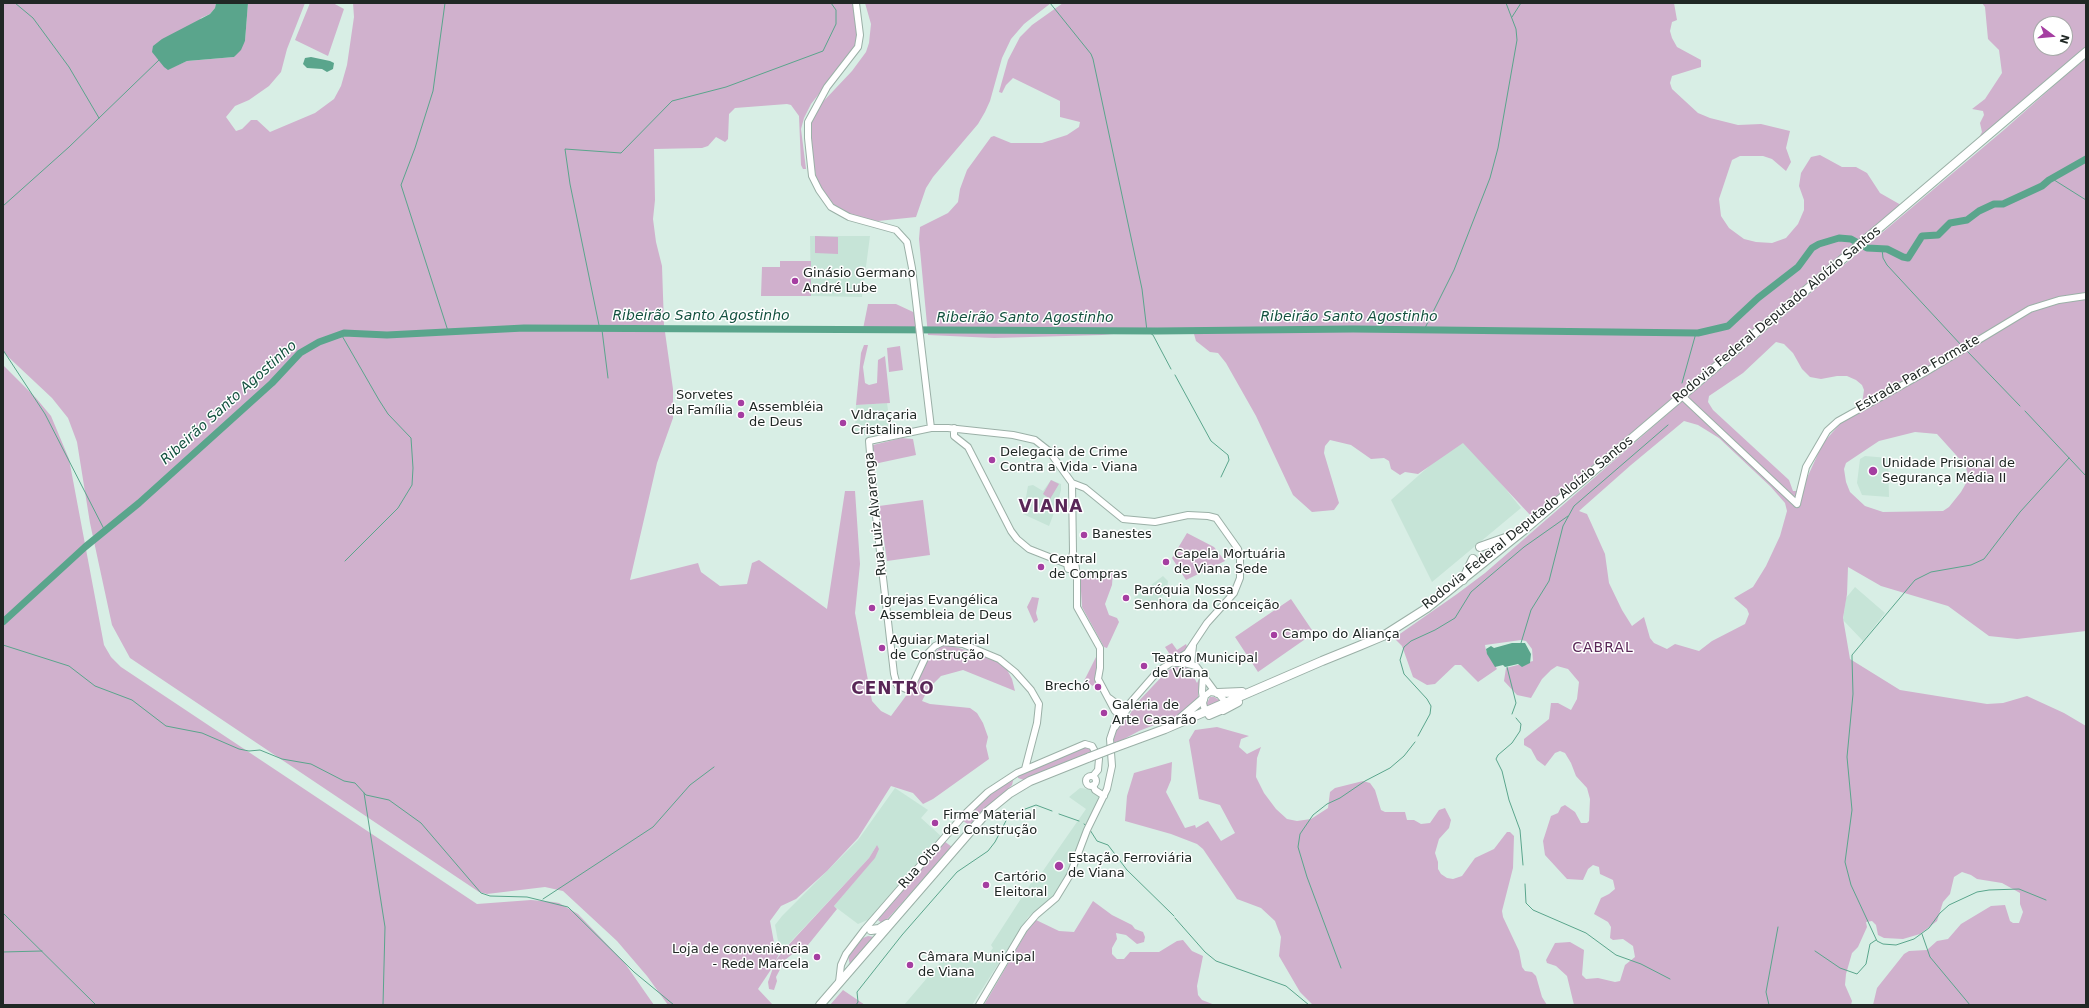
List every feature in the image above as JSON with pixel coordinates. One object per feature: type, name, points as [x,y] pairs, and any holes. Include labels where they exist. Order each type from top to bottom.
[{"type":"highway","name":"Rodovia Federal Deputado Aloízio Santos","points":[[1253,691],[1383,636],[1427,608],[1524,530],[2086,52]]},
{"type":"highway","points":[[1480,547],[1524,530]]},
{"type":"highway","points":[[1463,580],[1473,559]]},
{"type":"highway","points":[[1217,693],[1233,694],[1253,691]]},
{"type":"highway","points":[[820,1005],[978,820],[1000,800],[1030,781],[1116,747],[1207,714],[1247,697],[1253,691]]},
{"type":"highway","points":[[1165,729],[1188,713],[1203,699]]},
{"type":"highway","points":[[868,929],[879,929],[890,923]]},
{"type":"street","points":[[856,3],[860,35],[858,47],[827,87],[808,122],[812,176],[819,190],[831,207],[849,217],[896,230],[904,236],[909,246],[931,428],[954,428],[1013,435],[1035,440],[1049,451],[1072,483],[1073,552],[1077,577],[1077,608],[1100,648],[1100,668],[1098,679],[1115,711],[1122,711]]},
{"type":"street","name":"Estrada Para Formate","points":[[1682,396],[1797,504],[1806,467],[1827,431],[1838,421],[1924,373],[2030,309],[2059,300],[2086,296]]},
{"type":"street","name":"Rua Luiz Alvarenga","points":[[931,428],[869,441],[894,674],[897,685],[906,689],[912,686],[927,654],[935,646],[943,642],[963,644],[999,659],[1020,678],[1039,704],[1037,723],[1025,769]]},
{"type":"street","points":[[954,428],[954,436],[968,447],[1011,531],[1017,539],[1029,549],[1070,565]]},
{"type":"street","points":[[1072,483],[1085,488],[1123,519],[1154,522],[1188,515],[1213,517],[1218,521],[1238,549],[1241,571],[1234,593],[1207,623],[1197,639],[1193,646],[1191,664]]},
{"type":"street","points":[[1073,552],[1070,565],[1076,586]]},
{"type":"street","points":[[979,1005],[1024,929],[1033,918],[1050,904],[1060,893],[1073,868],[1087,830],[1104,796],[1111,775],[1110,739],[1122,711],[1158,671],[1187,653],[1197,639]]},
{"type":"street","points":[[1170,663],[1181,662],[1196,666],[1217,693],[1224,707]]},
{"type":"street","points":[[1203,676],[1202,692],[1207,714]]},
{"type":"street","points":[[1203,699],[1210,692],[1217,693]]},
{"type":"street","name":"Rua Oito","points":[[839,982],[841,965],[846,954],[972,806],[995,787],[1025,769],[1085,744],[1092,746],[1099,759],[1098,770],[1093,776],[1096,780],[1093,785],[1096,790],[1104,796]]},
{"type":"street","points":[[868,929],[876,933],[877,938]]},
{"type":"shaded area","points":[[3,3],[216,3],[215,8],[210,14],[201,18],[171,68],[187,61],[234,57],[245,41],[248,3],[305,3],[287,49],[281,72],[269,86],[249,100],[235,106],[226,117],[236,131],[242,129],[251,120],[257,120],[270,132],[315,113],[334,99],[341,86],[347,65],[354,17],[353,3],[854,3],[858,42],[811,104],[804,118],[801,129],[806,169],[803,169],[801,165],[799,116],[791,105],[787,104],[735,108],[729,114],[728,139],[725,142],[716,137],[708,146],[702,148],[654,149],[655,200],[653,219],[656,242],[662,266],[664,325],[673,389],[673,418],[657,463],[630,580],[698,563],[701,572],[720,586],[747,584],[752,563],[759,560],[827,609],[845,491],[855,491],[860,564],[855,613],[872,701],[881,711],[891,716],[917,681],[927,659],[944,644],[991,657],[1005,666],[1012,679],[1015,691],[963,670],[941,676],[928,689],[922,701],[930,704],[970,708],[977,713],[983,723],[988,737],[986,746],[989,759],[933,799],[923,804],[913,793],[891,786],[858,838],[827,871],[796,899],[781,906],[770,921],[775,948],[780,952],[775,962],[782,952],[869,858],[877,845],[879,849],[875,858],[834,906],[837,909],[808,945],[801,947],[785,960],[776,977],[777,981],[774,990],[769,989],[768,982],[774,965],[758,989],[773,1005],[668,1005],[647,976],[617,941],[563,891],[545,887],[487,894],[479,892],[130,658],[112,625],[90,523],[77,442],[68,418],[52,398],[3,352]]},
{"type":"shaded area","points":[[216,3],[248,3],[245,41],[241,50],[234,57],[187,61],[168,70],[164,67],[152,52],[153,46],[162,39],[210,14],[215,8]]},
{"type":"shaded area","points":[[310,3],[333,3],[344,9],[328,56],[295,40]]},
{"type":"shaded area","points":[[865,3],[1051,3],[1024,24],[1011,39],[1002,58],[990,101],[985,112],[978,124],[933,177],[926,188],[916,217],[878,221],[851,217],[833,205],[817,183],[810,139],[812,120],[818,107],[852,71],[866,52],[869,43],[871,24]]},
{"type":"shaded area","points":[[1063,3],[1674,3],[1677,20],[1672,22],[1670,31],[1672,38],[1677,47],[1701,60],[1701,67],[1672,76],[1670,83],[1672,89],[1698,113],[1710,118],[1738,125],[1761,124],[1790,131],[1786,148],[1791,162],[1786,171],[1772,159],[1763,156],[1740,156],[1732,160],[1719,199],[1721,216],[1729,228],[1744,239],[1756,242],[1772,243],[1786,238],[1798,224],[1804,210],[1804,200],[1799,186],[1801,173],[1811,157],[1820,155],[1842,167],[1856,167],[1867,173],[1880,193],[1901,205],[1532,517],[1463,443],[1418,474],[1405,472],[1400,475],[1391,469],[1389,461],[1384,458],[1371,459],[1351,445],[1330,440],[1325,446],[1324,453],[1339,503],[1334,510],[1312,512],[1293,495],[1256,416],[1226,363],[1218,353],[1210,352],[1196,341],[1194,334],[1184,331],[1148,331],[1102,335],[994,338],[928,335],[919,239],[920,227],[948,213],[958,202],[960,189],[967,170],[991,137],[994,136],[1011,143],[1042,143],[1067,135],[1079,127],[1080,122],[1060,117],[1060,101],[1013,78],[1006,85],[1002,93],[999,92],[1008,60],[1020,37],[1032,25]]},
{"type":"shaded area","points":[[1982,3],[2086,3],[2086,49],[1974,147],[1982,132],[1980,123],[1984,115],[1983,111],[1972,109],[1985,99],[2002,73],[1999,50],[1988,39],[1985,7]]},
{"type":"shaded area","points":[[311,57],[334,63],[333,69],[327,72],[322,69],[307,68],[303,64],[305,58]]},
{"type":"shaded area","points":[[2086,57],[2086,631],[2017,639],[1989,636],[1948,606],[1881,586],[1848,567],[1847,594],[1843,618],[1850,659],[1900,690],[1987,704],[2003,703],[2027,696],[2064,713],[2086,726],[2086,1005],[1873,1005],[1877,988],[1904,954],[1909,951],[1927,950],[1937,941],[1948,939],[1961,924],[1991,906],[2005,905],[2010,921],[2013,923],[2019,923],[2023,912],[2020,904],[2020,893],[2002,883],[1977,879],[1962,872],[1954,877],[1950,894],[1943,902],[1937,921],[1920,934],[1903,939],[1884,938],[1878,935],[1876,925],[1872,921],[1866,922],[1867,927],[1858,947],[1852,953],[1846,974],[1845,985],[1852,1001],[1851,1005],[1574,1005],[1567,976],[1556,966],[1547,963],[1546,960],[1555,943],[1570,942],[1584,950],[1582,975],[1586,979],[1598,978],[1615,982],[1620,981],[1625,965],[1635,957],[1633,946],[1623,939],[1613,940],[1610,938],[1611,927],[1608,922],[1594,914],[1601,898],[1615,889],[1613,880],[1600,874],[1599,867],[1593,865],[1588,869],[1583,880],[1567,879],[1545,855],[1543,841],[1551,816],[1558,813],[1561,807],[1565,805],[1575,812],[1581,823],[1587,823],[1589,821],[1590,799],[1587,788],[1576,776],[1565,753],[1560,751],[1555,753],[1545,766],[1537,760],[1531,749],[1524,745],[1524,739],[1549,719],[1551,703],[1558,703],[1571,710],[1577,699],[1579,682],[1568,669],[1557,666],[1542,679],[1531,698],[1517,695],[1504,681],[1506,668],[1533,661],[1532,649],[1526,641],[1521,640],[1485,645],[1486,651],[1497,669],[1478,682],[1461,665],[1455,665],[1435,684],[1427,685],[1413,677],[1402,646],[1394,638],[1485,573],[1679,404],[2005,129]],"holes":[[[1776,342],[1784,344],[1793,353],[1802,369],[1810,377],[1821,379],[1847,376],[1856,380],[1862,385],[1864,390],[1862,404],[1840,424],[1823,443],[1801,491],[1793,491],[1789,480],[1713,410],[1708,402],[1709,396],[1743,373]],[[1684,421],[1698,425],[1719,438],[1771,487],[1785,503],[1787,511],[1780,536],[1766,566],[1753,587],[1734,598],[1747,609],[1749,614],[1745,624],[1712,641],[1699,651],[1675,644],[1667,649],[1654,643],[1650,638],[1644,617],[1632,626],[1622,610],[1609,583],[1605,554],[1587,514],[1579,511]],[[1915,432],[1937,434],[1965,465],[1969,478],[1961,492],[1949,507],[1943,511],[1883,512],[1865,506],[1850,492],[1846,482],[1844,469],[1846,463],[1879,441]]]},
{"type":"shaded area","points":[[810,236],[870,236],[862,297],[811,296]]},
{"type":"shaded area","points":[[815,236],[838,237],[838,254],[815,253]]},
{"type":"shaded area","name":"Ginásio Germano André Lube","points":[[780,261],[811,261],[811,296],[761,296],[762,267],[780,267]]},
{"type":"shaded area","points":[[868,304],[896,304],[915,313],[917,330],[863,329]]},
{"type":"shaded area","points":[[864,345],[868,345],[863,367],[865,383],[869,385],[877,383],[878,360],[885,356],[890,403],[856,405],[861,353]]},
{"type":"shaded area","points":[[900,346],[903,370],[889,372],[887,348]]},
{"type":"shaded area","points":[[3,365],[36,398],[51,416],[69,459],[104,645],[111,657],[121,667],[477,904],[531,900],[553,902],[559,903],[578,914],[624,962],[654,1005],[3,1005]]},
{"type":"shaded area","points":[[887,403],[891,431],[871,433],[869,437],[855,431],[856,405]]},
{"type":"shaded area","points":[[1463,436],[1521,508],[1432,582],[1391,500]]},
{"type":"shaded area","points":[[902,438],[913,439],[916,455],[874,464],[872,449],[873,445]]},
{"type":"shaded area","name":"Unidade Prisional de Segurança Média II","points":[[1865,456],[1888,458],[1889,497],[1862,495],[1857,483],[1860,459]]},
{"type":"shaded area","points":[[1051,480],[1061,484],[1061,490],[1049,526],[1023,514],[1028,486],[1033,485],[1043,491]]},
{"type":"shaded area","points":[[1051,480],[1059,484],[1050,499],[1043,494]]},
{"type":"shaded area","points":[[923,500],[930,555],[887,561],[879,506]]},
{"type":"shaded area","points":[[1187,533],[1214,547],[1225,561],[1186,580],[1172,558]]},
{"type":"shaded area","points":[[1084,572],[1113,572],[1112,585],[1105,604],[1109,615],[1117,618],[1119,622],[1107,648],[1104,647],[1082,607],[1080,575]]},
{"type":"shaded area","points":[[1163,576],[1168,581],[1167,590],[1157,602],[1146,610],[1134,598]]},
{"type":"shaded area","points":[[1855,587],[1885,613],[1863,641],[1843,620],[1846,598]]},
{"type":"shaded area","points":[[1032,597],[1039,598],[1036,613],[1038,620],[1034,623],[1027,607]]},
{"type":"shaded area","name":"Campo do Aliança","points":[[1291,599],[1314,633],[1258,672],[1235,637]]},
{"type":"shaded area","points":[[1172,643],[1177,650],[1186,644],[1188,649],[1177,657],[1175,655],[1169,658],[1167,655],[1169,653],[1165,647]]},
{"type":"shaded area","points":[[1512,643],[1525,643],[1531,654],[1530,663],[1522,667],[1518,664],[1505,667],[1503,665],[1495,667],[1487,654],[1486,649],[1491,646],[1494,648]]},
{"type":"shaded area","points":[[1097,655],[1096,681],[1093,686],[1084,681]]},
{"type":"shaded area","points":[[1178,666],[1189,668],[1197,683],[1200,677],[1198,698],[1182,714],[1139,731],[1111,746],[1118,724],[1128,718],[1135,705],[1168,670]]},
{"type":"shaded area","points":[[1210,697],[1214,697],[1221,701],[1207,707]]},
{"type":"shaded area","points":[[1217,727],[1249,736],[1241,739],[1239,747],[1247,754],[1261,747],[1257,758],[1256,777],[1264,793],[1276,809],[1287,819],[1297,821],[1311,819],[1328,808],[1330,792],[1335,788],[1363,781],[1370,783],[1375,790],[1381,810],[1385,812],[1405,812],[1407,820],[1414,820],[1421,824],[1430,823],[1439,810],[1445,808],[1451,820],[1449,828],[1439,839],[1435,853],[1438,862],[1438,869],[1441,874],[1447,878],[1453,879],[1462,876],[1475,858],[1494,849],[1507,832],[1510,832],[1514,836],[1513,868],[1502,911],[1503,917],[1519,951],[1522,967],[1525,971],[1532,972],[1536,976],[1542,997],[1547,1005],[1313,1005],[1300,992],[1279,956],[1281,937],[1275,921],[1261,908],[1237,899],[1203,849],[1197,844],[1171,834],[1125,821],[1127,796],[1134,773],[1172,762],[1171,780],[1166,792],[1185,828],[1195,825],[1196,828],[1208,821],[1221,841],[1235,833],[1220,805],[1199,799],[1189,740],[1195,730]]},
{"type":"shaded area","points":[[1084,745],[1095,751],[1024,780],[1018,778],[1018,776]]},
{"type":"shaded area","points":[[1014,777],[1012,785],[971,826],[963,821],[986,797]]},
{"type":"shaded area","points":[[895,788],[928,810],[921,818],[942,837],[870,919],[858,924],[834,906],[872,861],[877,845],[869,858],[783,950],[778,941],[775,925],[782,916],[858,840]]},
{"type":"shaded area","points":[[1080,788],[1089,789],[1099,797],[1071,869],[1053,897],[1028,917],[972,1005],[904,1005],[951,950],[966,963],[978,950],[985,955],[988,955],[993,948],[991,945],[1035,877],[1038,878],[1086,809],[1069,797]]},
{"type":"shaded area","points":[[944,841],[952,847],[883,924],[878,920],[891,900]]},
{"type":"shaded area","points":[[1093,901],[1112,915],[1132,925],[1135,929],[1143,932],[1145,937],[1144,942],[1137,944],[1126,935],[1116,933],[1117,939],[1112,948],[1112,954],[1117,959],[1124,959],[1130,952],[1159,952],[1177,941],[1183,940],[1192,951],[1203,956],[1197,986],[1198,995],[1202,1000],[1215,1005],[984,1005],[1034,919],[1059,931],[1074,932]]},
{"type":"shaded area","points":[[868,936],[874,937],[850,965],[848,956],[863,938]]},
{"type":"shaded area","points":[[843,990],[865,1005],[830,1005]]},
{"type":"waterway","points":[[15,3],[33,18],[69,67],[99,118]]},
{"type":"waterway","points":[[445,3],[433,91],[415,148],[401,185],[448,331]]},
{"type":"waterway","points":[[600,330],[570,184],[565,149],[621,153],[672,101],[726,87],[823,51],[836,24],[836,10],[831,3]]},
{"type":"waterway","points":[[1050,3],[1091,54],[1093,59],[1142,289],[1147,331],[1153,335],[1171,369]]},
{"type":"waterway","points":[[1424,330],[1454,270],[1490,178],[1498,148],[1517,40],[1516,29],[1506,3]]},
{"type":"waterway","points":[[1512,17],[1521,3]]},
{"type":"waterway","points":[[3,206],[69,147],[159,60]]},
{"type":"waterway","name":"Ribeirão Santo Agostinho","points":[[3,622],[85,547],[139,503],[272,383],[300,353],[319,342],[344,333],[387,335],[524,328],[1157,331],[1353,329],[1698,333],[1728,326],[1758,298],[1798,267],[1812,248],[1819,244],[1839,238],[1851,239],[1867,248],[1887,249],[1908,258],[1922,236],[1938,235],[1950,223],[1967,220],[1979,211],[1994,204],[2003,204],[2042,186],[2049,180],[2086,159]]},
{"type":"waterway","points":[[2051,178],[2086,200]]},
{"type":"waterway","points":[[1882,249],[1883,258],[1887,265],[1962,346]]},
{"type":"waterway","points":[[602,330],[608,378]]},
{"type":"waterway","points":[[1682,383],[1696,333]]},
{"type":"waterway","points":[[341,334],[388,414],[411,438],[413,468],[412,485],[398,508],[345,561]]},
{"type":"waterway","points":[[3,350],[45,414],[105,531]]},
{"type":"waterway","points":[[1967,351],[2020,406]]},
{"type":"waterway","points":[[1175,375],[1211,441],[1228,455],[1229,460],[1221,477]]},
{"type":"waterway","points":[[2025,411],[2086,476]]},
{"type":"waterway","points":[[1521,643],[1531,610],[1549,581],[1563,526],[1574,506],[1668,425]]},
{"type":"waterway","points":[[2046,900],[2019,889],[1977,892],[1949,905],[1940,913],[1929,928],[1914,939],[1896,945],[1883,944],[1877,941],[1851,885],[1845,862],[1852,810],[1847,757],[1853,694],[1852,655],[1915,580],[1931,572],[1971,565],[1984,559],[2020,512],[2069,458]]},
{"type":"waterway","points":[[1418,736],[1430,714],[1431,706],[1427,699],[1404,674],[1400,660],[1404,647],[1411,641],[1435,630],[1455,618],[1471,592],[1524,547],[1568,516]]},
{"type":"waterway","points":[[3,645],[69,666],[95,686],[132,700],[166,726],[202,733],[239,749],[249,751],[260,750],[282,759],[311,764],[344,781],[355,783],[366,795],[389,800],[421,823],[481,893],[490,896],[527,897],[568,907],[634,972],[674,1005]]},
{"type":"waterway","points":[[1507,667],[1516,703],[1512,714]]},
{"type":"waterway","points":[[1516,718],[1521,724],[1520,731],[1512,743],[1498,755],[1496,759],[1502,771],[1509,800],[1520,830],[1523,865]]},
{"type":"waterway","points":[[1341,968],[1307,877],[1298,847],[1300,834],[1313,815],[1327,804],[1340,798],[1365,781],[1390,768],[1404,756],[1415,742]]},
{"type":"waterway","points":[[543,899],[653,827],[690,785],[714,767]]},
{"type":"waterway","points":[[364,793],[385,927],[383,1005]]},
{"type":"waterway","points":[[856,1005],[858,1002],[857,992],[902,935],[957,872],[988,851],[995,842],[1009,815],[1036,805],[1052,811]]},
{"type":"waterway","points":[[1059,814],[1079,821]]},
{"type":"waterway","points":[[1090,830],[1097,841],[1108,845],[1127,870],[1174,916]]},
{"type":"waterway","points":[[1525,884],[1526,903],[1533,910],[1586,933],[1616,955],[1641,964],[1670,979]]},
{"type":"waterway","points":[[3,913],[96,1005]]},
{"type":"waterway","points":[[1175,918],[1205,952],[1216,961],[1286,986],[1309,1005]]},
{"type":"waterway","points":[[1769,1005],[1766,992],[1778,927]]},
{"type":"waterway","points":[[1922,934],[1930,957],[1970,1005]]},
{"type":"waterway","points":[[1815,951],[1840,968],[1857,974],[1866,964],[1870,944],[1876,940]]},
{"type":"waterway","points":[[3,952],[42,951]]},
{"type":"place","name":"Ginásio Germano André Lube","points":[[795,281]]},
{"type":"place","name":"Sorvetes da Família","points":[[741,403]]},
{"type":"place","name":"Assembléia de Deus","points":[[741,415]]},
{"type":"place","name":"VIdraçaria Cristalina","points":[[843,423]]},
{"type":"place","name":"Delegacia de Crime Contra a Vida - Viana","points":[[992,460]]},
{"type":"place","name":"Unidade Prisional de Segurança Média II","points":[[1873,471]]},
{"type":"place","name":"Banestes","points":[[1084,535]]},
{"type":"place","name":"Capela Mortuária de Viana Sede","points":[[1166,562]]},
{"type":"place","name":"Central de Compras","points":[[1041,567]]},
{"type":"place","name":"Paróquia Nossa Senhora da Conceição","points":[[1126,598]]},
{"type":"place","name":"Igrejas Evangélica Assembleia de Deus","points":[[872,608]]},
{"type":"place","name":"Campo do Aliança","points":[[1274,635]]},
{"type":"place","name":"Aguiar Material de Construção","points":[[882,648]]},
{"type":"place","name":"Teatro Municipal de Viana","points":[[1144,666]]},
{"type":"place","name":"Brechó","points":[[1098,687]]},
{"type":"place","name":"Galeria de Arte Casarão","points":[[1104,713]]},
{"type":"place","name":"Firme Material de Construção","points":[[935,823]]},
{"type":"place","name":"Estação Ferroviária de Viana","points":[[1059,866]]},
{"type":"place","name":"Cartório Eleitoral","points":[[986,885]]},
{"type":"place","name":"Loja de conveniência - Rede Marcela","points":[[817,957]]},
{"type":"place","name":"Câmara Municipal de Viana","points":[[910,965]]},
{"type":"district","name":"VIANA","points":[[1051,508]]},
{"type":"district","name":"CABRAL","points":[[1603,648]]},
{"type":"district","name":"CENTRO","points":[[893,690]]}]
